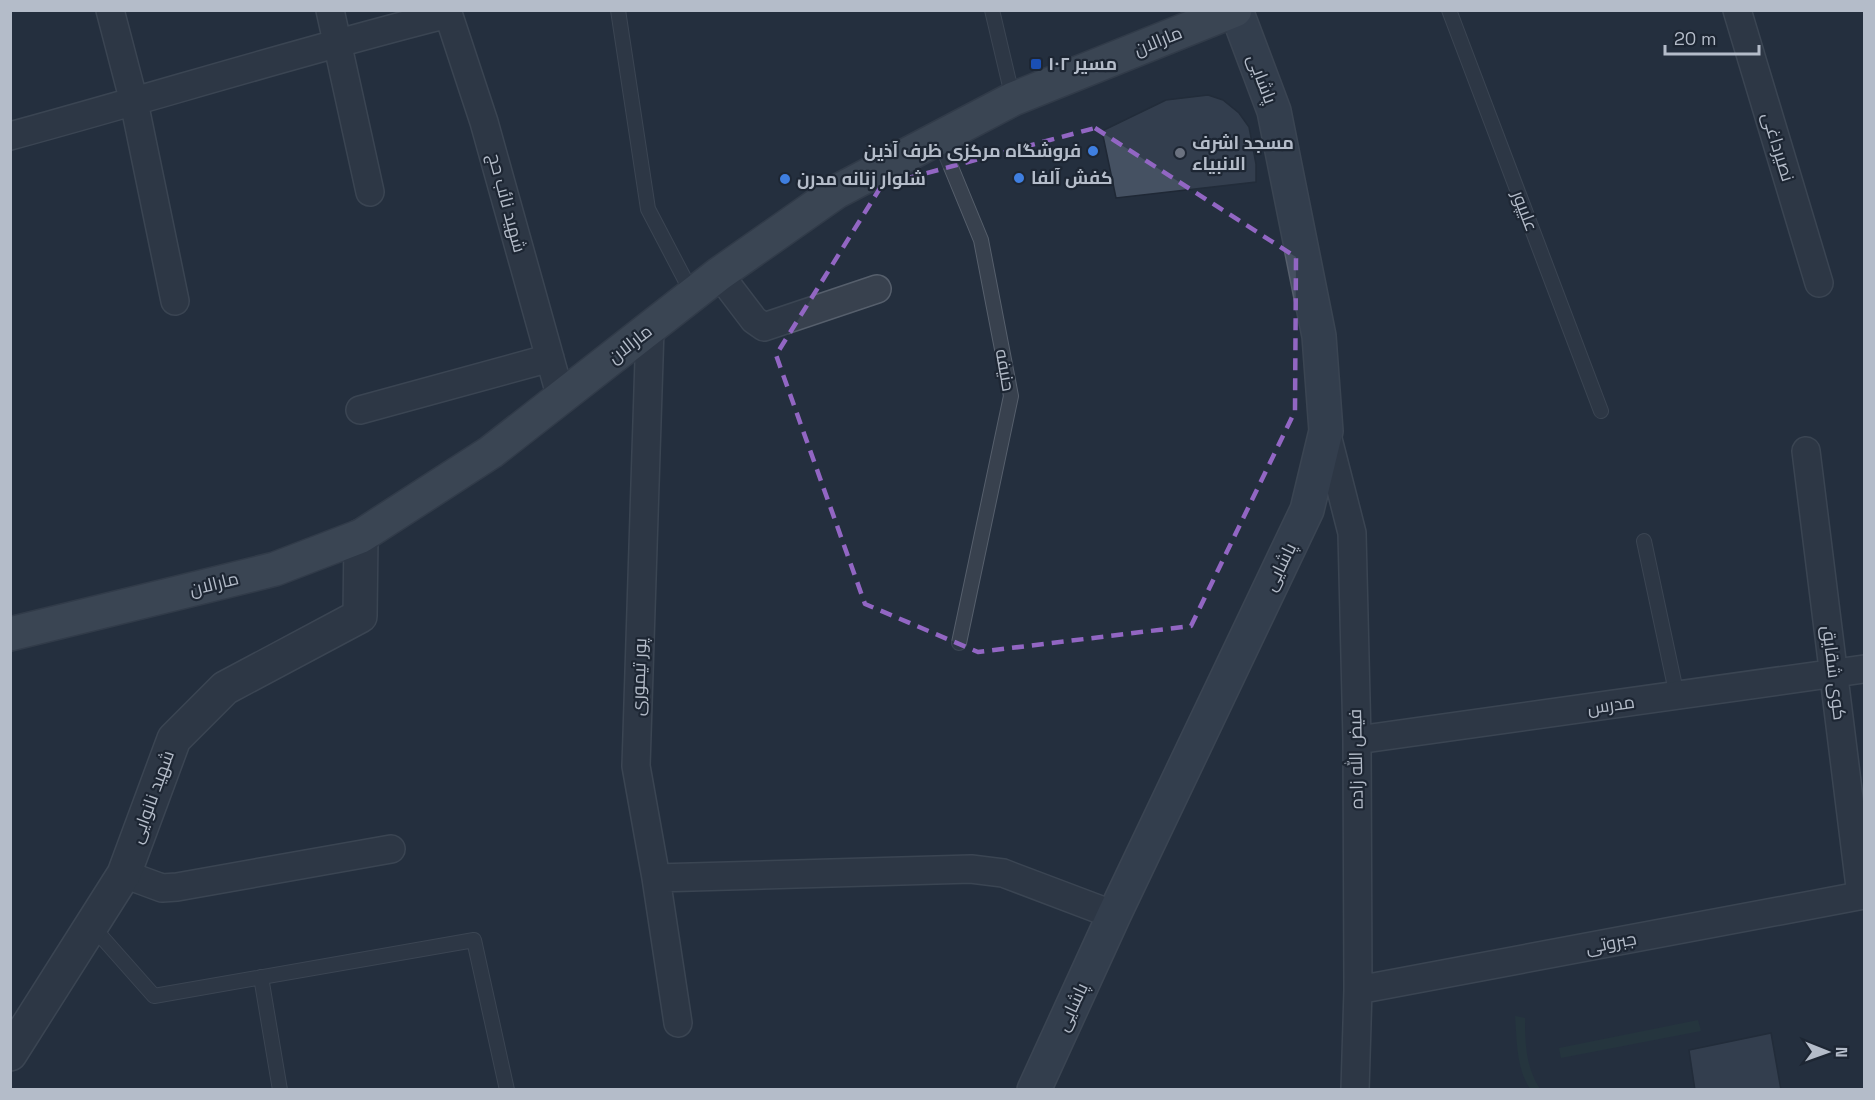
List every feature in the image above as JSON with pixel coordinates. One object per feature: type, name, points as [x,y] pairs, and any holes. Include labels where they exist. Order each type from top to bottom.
[{"type":"main road","name":"مارالان","points":[[10,634],[275,569],[361,536],[491,452],[719,274],[836,192],[1013,99],[1236,10]]},
{"type":"main road","name":"پاشایی","points":[[1034,1089],[1114,915],[1307,510],[1326,432],[1319,336],[1274,111],[1236,10]]},
{"type":"street","points":[[110,10],[134,102],[175,301]]},
{"type":"street","points":[[330,10],[370,192]]},
{"type":"street","name":"نصیرداغی","points":[[1737,10],[1819,283]]},
{"type":"street","points":[[10,136],[448,12]]},
{"type":"street","name":"شهید نائب حج","points":[[448,12],[484,122],[561,398]]},
{"type":"street","points":[[719,274],[754,320],[764,327],[877,289]]},
{"type":"street","name":"پور تیموری","points":[[650,328],[636,766],[678,1023]]},
{"type":"street","points":[[360,411],[550,358]]},
{"type":"street","name":"فیض الله زاده","points":[[1326,432],[1352,534],[1357,740],[1358,990],[1355,1089]]},
{"type":"street","name":"کوی شقایق","points":[[1806,451],[1863,895]]},
{"type":"street","name":"شهید نانوایی","points":[[10,1054],[124,874],[174,739],[225,688],[360,616],[361,536]]},
{"type":"street","name":"مدرس","points":[[1357,740],[1864,669]]},
{"type":"street","points":[[124,874],[162,888],[177,887],[391,849]]},
{"type":"street","points":[[656,878],[971,869],[1003,873],[1114,915]]},
{"type":"street","name":"جبروتی","points":[[1358,990],[1863,895]]},
{"type":"lane","points":[[618,10],[648,209],[693,294]]},
{"type":"lane","points":[[992,10],[1013,99]]},
{"type":"lane","name":"علیپور","points":[[1449,10],[1601,411]]},
{"type":"lane","name":"حنیفه","points":[[939,138],[981,240],[1011,396],[959,643]]},
{"type":"lane","points":[[1644,541],[1677,696]]},
{"type":"lane","points":[[91,925],[154,996],[474,940],[507,1089]]},
{"type":"lane","points":[[261,977],[280,1089]]},
{"type":"highlighted area","points":[[1095,128],[1296,257],[1295,411],[1191,626],[978,652],[865,604],[776,355],[882,185]]},
{"type":"green space","points":[[1515,1016],[1525,1018],[1527,1055],[1535,1081],[1540,1089],[1530,1089],[1525,1081],[1518,1054]]},
{"type":"green space","points":[[1698,1020],[1701,1031],[1561,1058],[1559,1048]]},
{"type":"building","name":"مسجد اشرف الانبیاء","points":[[1208,95],[1223,100],[1239,113],[1249,127],[1256,164],[1256,182],[1116,198],[1102,131],[1166,100]]},
{"type":"building","points":[[1771,1033],[1781,1090],[1695,1090],[1689,1050]]},
{"type":"place","name":"مسیر ۱۰۲","points":[[1036,64]]},
{"type":"place","name":"فروشگاه مرکزی ظرف آذین","points":[[1093,151]]},
{"type":"place","name":"مسجد اشرف الانبیاء","points":[[1180,153]]},
{"type":"place","name":"کفش آلفا","points":[[1019,178]]},
{"type":"place","name":"شلوار زنانه مدرن","points":[[785,179]]}]
